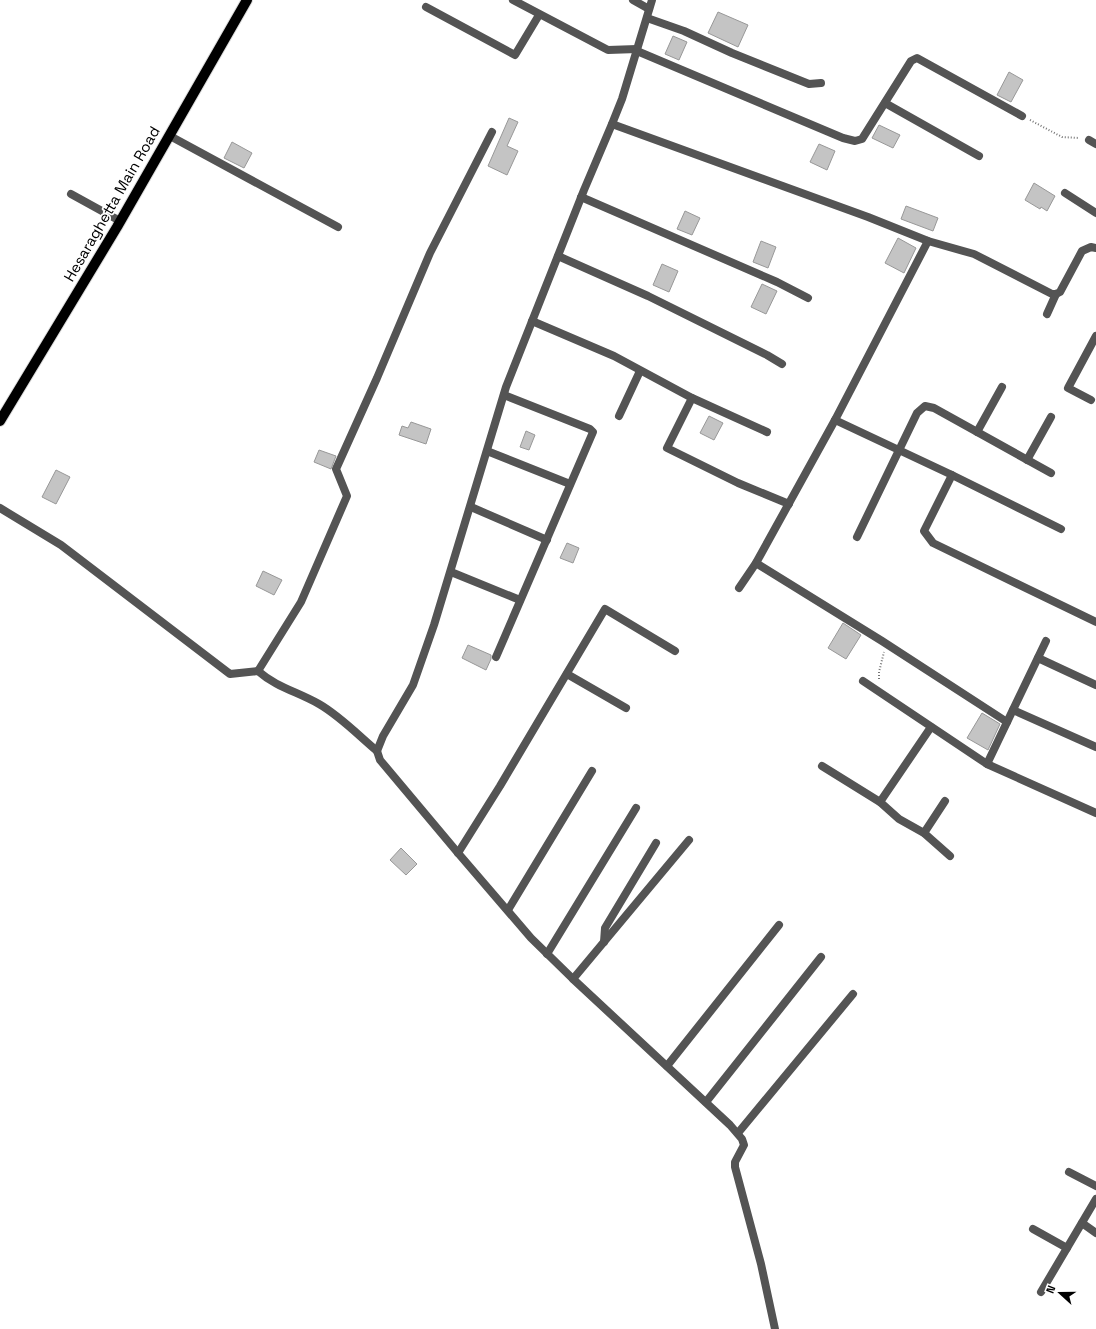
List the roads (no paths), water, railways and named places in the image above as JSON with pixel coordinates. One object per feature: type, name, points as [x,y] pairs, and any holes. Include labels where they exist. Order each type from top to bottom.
[{"type":"main road","name":"Hesaraghetta Main Road","points":[[0,421],[120,222],[247,0]]},
{"type":"street","points":[[513,0],[608,50],[637,50],[843,138],[855,141],[862,139],[911,61],[917,58],[1022,116]]},
{"type":"street","points":[[633,0],[650,9]]},
{"type":"street","points":[[377,750],[383,736],[413,685],[451,572],[504,395],[581,197],[612,124],[652,0]]},
{"type":"street","points":[[426,7],[515,55],[539,15]]},
{"type":"street","points":[[647,18],[684,31],[732,53],[809,84],[821,83]]},
{"type":"street","points":[[885,103],[979,156]]},
{"type":"street","points":[[612,124],[868,217],[928,241],[974,254],[1052,294],[1056,294]]},
{"type":"street","points":[[258,671],[300,602],[347,496],[336,469],[377,378],[430,253],[492,132]]},
{"type":"street","points":[[170,136],[338,227]]},
{"type":"street","points":[[1065,193],[1096,213]]},
{"type":"street","points":[[71,194],[120,222]]},
{"type":"street","points":[[581,197],[778,282],[808,298]]},
{"type":"street","points":[[739,588],[756,563],[835,420],[928,241]]},
{"type":"street","points":[[1048,314],[1056,294],[1060,292],[1082,251],[1091,247],[1096,248]]},
{"type":"street","points":[[558,256],[648,296],[767,355],[782,364]]},
{"type":"street","points":[[532,321],[614,356],[692,398],[767,432]]},
{"type":"street","points":[[1091,400],[1068,388],[1096,337]]},
{"type":"street","points":[[619,416],[640,371]]},
{"type":"street","points":[[977,432],[1002,387]]},
{"type":"street","points":[[496,658],[593,432],[592,430],[504,395]]},
{"type":"street","points":[[692,398],[667,448],[738,483],[788,504]]},
{"type":"street","points":[[857,537],[917,413],[925,406],[934,408],[1051,473]]},
{"type":"street","points":[[1028,460],[1051,417]]},
{"type":"street","points":[[835,420],[952,475],[1061,529]]},
{"type":"street","points":[[487,451],[570,484]]},
{"type":"street","points":[[952,475],[924,531],[933,543],[1096,622]]},
{"type":"street","points":[[471,507],[547,540]]},
{"type":"street","points":[[0,508],[61,545],[230,674],[258,671],[280,687],[318,703],[332,712],[377,750],[380,760],[531,938],[738,1133],[744,1145],[737,1158],[735,1167],[761,1264],[775,1329]]},
{"type":"street","points":[[756,563],[1007,722]]},
{"type":"street","points":[[451,572],[520,600]]},
{"type":"street","points":[[458,853],[500,786],[605,609],[675,651]]},
{"type":"street","points":[[987,764],[1046,641]]},
{"type":"street","points":[[1038,658],[1096,685]]},
{"type":"street","points":[[567,674],[626,708]]},
{"type":"street","points":[[863,681],[987,764],[1096,813]]},
{"type":"street","points":[[1013,710],[1096,747]]},
{"type":"street","points":[[880,802],[931,727]]},
{"type":"street","points":[[822,766],[880,802],[898,819],[924,833],[950,856]]},
{"type":"street","points":[[508,910],[592,771]]},
{"type":"street","points":[[924,833],[945,801]]},
{"type":"street","points":[[548,954],[636,808]]},
{"type":"street","points":[[573,979],[689,840]]},
{"type":"street","points":[[604,942],[605,928],[656,843]]},
{"type":"street","points":[[667,1066],[779,925]]},
{"type":"street","points":[[706,1102],[821,957]]},
{"type":"street","points":[[738,1133],[853,994]]},
{"type":"street","points":[[1069,1172],[1096,1186]]},
{"type":"street","points":[[1041,1292],[1096,1199]]},
{"type":"street","points":[[1082,1224],[1096,1233]]},
{"type":"street","points":[[1032,1230],[1067,1248]]}]
